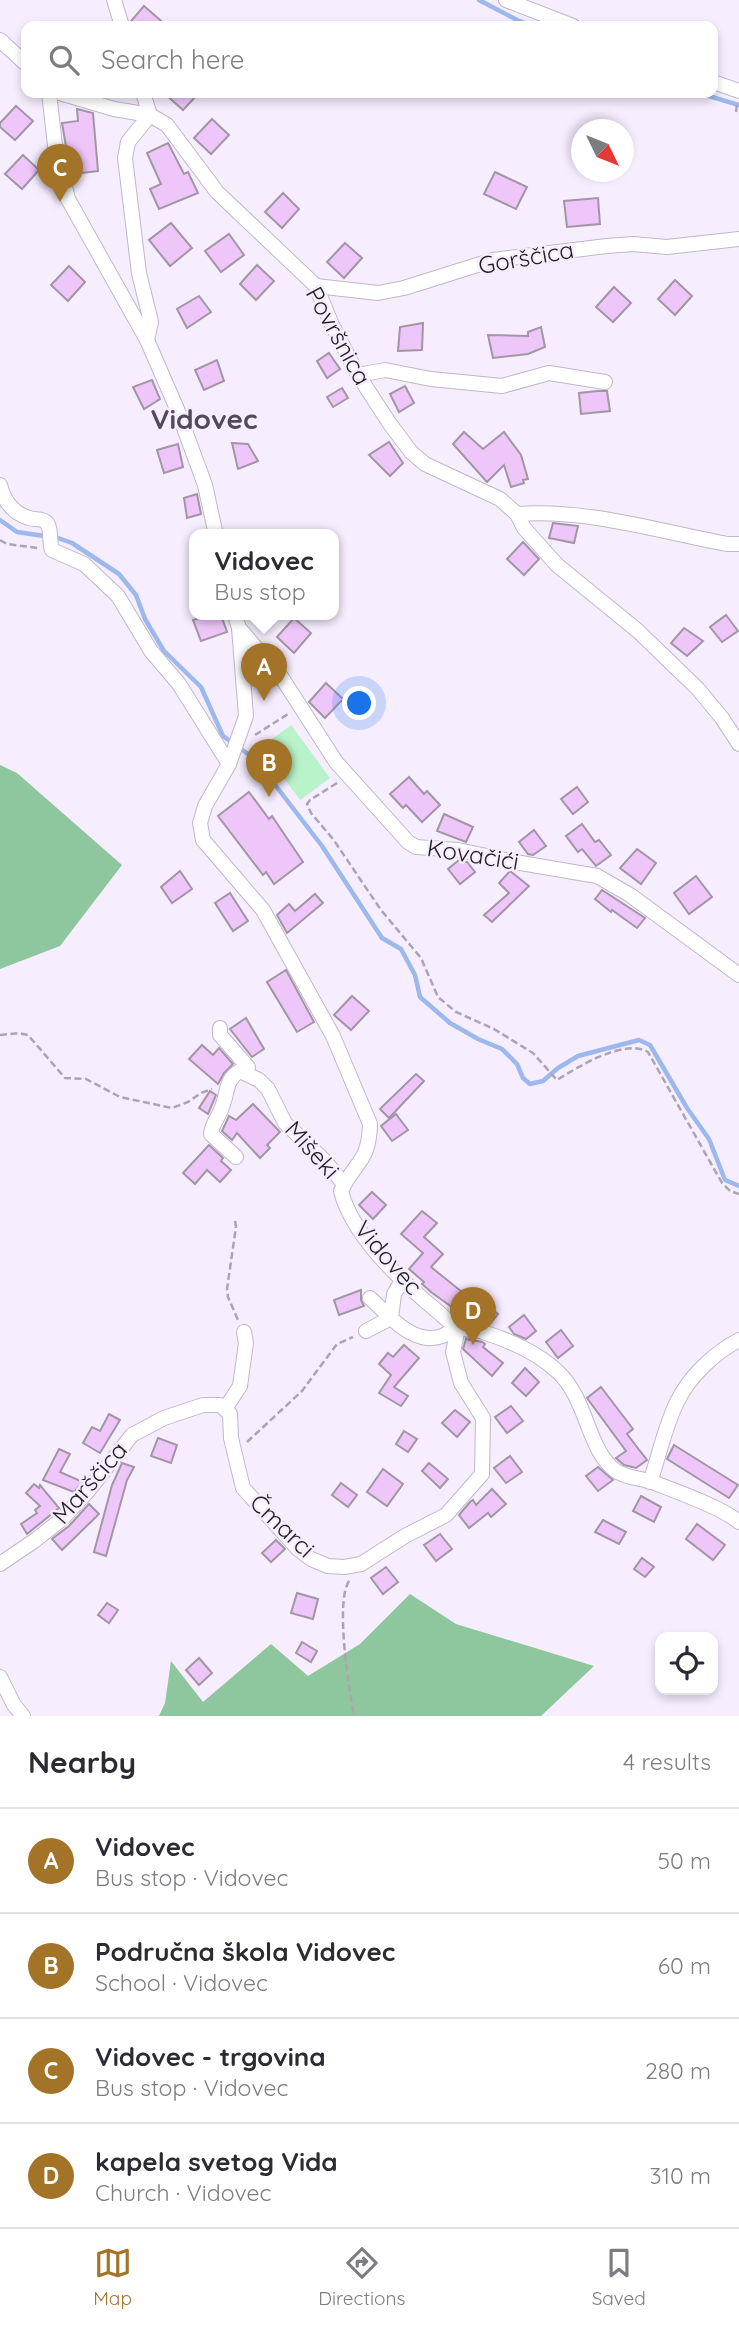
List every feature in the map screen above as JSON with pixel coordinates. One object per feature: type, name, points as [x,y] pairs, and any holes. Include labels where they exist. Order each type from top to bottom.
[{"type":"street","points":[[114,0],[120,21]]},
{"type":"street","points":[[506,0],[560,21]]},
{"type":"street","points":[[0,40],[21,59]]},
{"type":"street","points":[[718,84],[739,91]]},
{"type":"street","points":[[50,98],[55,145],[68,199],[147,340],[177,409],[205,485],[215,529]]},
{"type":"street","name":"Površnica","points":[[77,98],[114,109],[150,115],[167,125],[217,192],[316,286],[332,325],[358,375],[411,452],[425,464],[500,499],[517,514]]},
{"type":"street","points":[[145,98],[150,115],[128,142],[125,158],[139,273],[151,322],[147,340]]},
{"type":"street","name":"Gorščica","points":[[316,286],[378,293],[404,288],[494,260],[607,246],[632,244],[667,247],[739,239]]},
{"type":"street","points":[[358,375],[385,370],[431,379],[502,386],[549,373],[605,382]]},
{"type":"street","points":[[0,485],[4,500],[15,511],[29,518],[44,520],[49,530],[51,548],[83,564],[118,596],[151,651],[235,747]]},
{"type":"street","points":[[739,544],[727,544],[582,515],[546,512],[517,514],[531,537],[557,565],[638,631],[698,689],[739,744]]},
{"type":"street","points":[[237,621],[246,716],[235,747],[205,806],[200,823],[203,840],[263,910],[333,1036],[370,1124],[366,1156],[344,1184]]},
{"type":"street","name":"Kovačići","points":[[237,621],[282,678],[336,762],[401,836],[416,847],[458,850],[597,876],[629,895],[739,975]]},
{"type":"street","name":"Mišeki","points":[[220,1028],[220,1035],[248,1067],[247,1074],[268,1089],[285,1123],[323,1159],[344,1184]]},
{"type":"street","points":[[236,1157],[214,1138],[211,1134],[212,1126],[235,1073],[240,1071],[247,1074]]},
{"type":"street","name":"Vidovec","points":[[344,1184],[341,1191],[344,1204],[370,1245],[457,1328]]},
{"type":"street","points":[[391,1318],[394,1294],[403,1279]]},
{"type":"street","points":[[370,1298],[405,1331],[425,1338],[447,1335],[457,1328],[484,1332],[536,1356],[558,1372],[572,1388],[586,1416],[599,1454],[618,1472],[650,1482],[739,1521]]},
{"type":"street","points":[[366,1331],[391,1318]]},
{"type":"street","points":[[361,1564],[405,1536],[446,1516],[482,1474],[483,1418],[461,1383],[453,1352],[457,1328]]},
{"type":"street","points":[[225,1409],[240,1386],[246,1343],[244,1332]]},
{"type":"street","points":[[650,1482],[677,1401],[698,1372],[725,1347],[739,1340]]},
{"type":"street","name":"Marščica","points":[[0,1564],[62,1519],[132,1436],[164,1419],[203,1405],[220,1405],[225,1409]]},
{"type":"street","name":"Čmarci","points":[[225,1409],[230,1414],[243,1488],[298,1549],[311,1559],[328,1566],[361,1564]]},
{"type":"street","points":[[0,1677],[14,1705],[23,1716]]},
{"type":"path","points":[[0,540],[7,544],[51,548]]},
{"type":"path","points":[[235,747],[276,722]]},
{"type":"path","points":[[348,775],[307,804],[381,910],[421,958],[438,996],[456,1012],[494,1029],[533,1053],[557,1080],[600,1057],[633,1047],[640,1047],[648,1052],[722,1183],[730,1191],[739,1194]]},
{"type":"path","points":[[270,786],[280,779]]},
{"type":"path","points":[[0,1035],[28,1035],[65,1078],[93,1081],[132,1101],[172,1108],[188,1102],[206,1090],[226,1090]]},
{"type":"path","points":[[235,1221],[228,1297],[244,1332]]},
{"type":"path","points":[[235,1454],[302,1391],[337,1344],[366,1331]]},
{"type":"path","points":[[354,1716],[346,1656],[345,1587],[361,1564]]},
{"type":"green space","points":[[291,725],[330,778],[300,800],[261,747]]},
{"type":"green space","points":[[0,765],[17,773],[122,865],[60,946],[0,969]]},
{"type":"green space","points":[[410,1594],[456,1624],[594,1666],[541,1716],[159,1716],[165,1703],[171,1661],[203,1702],[271,1644],[308,1676],[360,1644]]},
{"type":"building","points":[[144,6],[161,21],[131,21]]},
{"type":"building","points":[[170,98],[194,98],[183,110]]},
{"type":"building","points":[[16,106],[33,121],[15,140],[0,127],[0,123]]},
{"type":"building","points":[[77,109],[93,113],[98,171],[73,174],[72,157],[68,158],[62,123],[78,121]]},
{"type":"building","points":[[212,119],[229,135],[211,154],[194,138]]},
{"type":"building","points":[[168,143],[184,174],[188,172],[198,193],[159,209],[150,189],[161,184],[147,153]]},
{"type":"building","points":[[23,155],[39,170],[22,189],[5,174]]},
{"type":"building","points":[[495,172],[527,187],[516,209],[484,194]]},
{"type":"building","points":[[283,193],[299,209],[282,228],[265,212]]},
{"type":"building","points":[[598,198],[600,224],[567,227],[564,201]]},
{"type":"building","points":[[171,223],[192,248],[170,266],[149,240]]},
{"type":"building","points":[[229,234],[244,255],[221,272],[205,251]]},
{"type":"building","points":[[345,243],[362,258],[344,278],[327,262]]},
{"type":"building","points":[[257,265],[274,281],[256,300],[240,284]]},
{"type":"building","points":[[69,266],[85,282],[68,301],[51,285]]},
{"type":"building","points":[[675,280],[692,296],[675,315],[658,299]]},
{"type":"building","points":[[614,287],[631,303],[613,322],[596,307]]},
{"type":"building","points":[[199,296],[211,312],[187,328],[177,309]]},
{"type":"building","points":[[423,323],[422,350],[398,351],[400,327]]},
{"type":"building","points":[[541,327],[545,347],[528,354],[493,358],[488,335],[528,336],[528,332]]},
{"type":"building","points":[[329,353],[340,369],[327,378],[317,361]]},
{"type":"building","points":[[217,360],[224,381],[204,390],[195,370]]},
{"type":"building","points":[[152,380],[160,399],[144,409],[133,387]]},
{"type":"building","points":[[405,386],[414,403],[399,412],[390,394]]},
{"type":"building","points":[[342,388],[348,398],[333,407],[327,397]]},
{"type":"building","points":[[607,391],[610,411],[581,414],[579,393]]},
{"type":"building","points":[[464,432],[483,449],[504,432],[521,455],[528,479],[511,487],[504,465],[487,482],[453,444]]},
{"type":"building","points":[[389,442],[403,463],[390,476],[369,455]]},
{"type":"building","points":[[232,443],[248,444],[258,461],[238,469]]},
{"type":"building","points":[[178,444],[183,467],[164,473],[157,450]]},
{"type":"building","points":[[197,494],[201,514],[187,518],[184,498]]},
{"type":"building","points":[[553,523],[578,526],[574,543],[549,538]]},
{"type":"building","points":[[523,542],[539,559],[524,575],[507,559]]},
{"type":"building","points":[[726,615],[738,631],[722,642],[710,627]]},
{"type":"building","points":[[193,620],[223,620],[227,632],[201,641]]},
{"type":"building","points":[[292,620],[296,620],[311,633],[294,653],[277,637]]},
{"type":"building","points":[[684,628],[703,641],[687,656],[671,643]]},
{"type":"building","points":[[326,683],[343,699],[325,718],[309,702]]},
{"type":"building","points":[[409,777],[424,794],[427,791],[440,805],[422,822],[406,805],[403,808],[390,794]]},
{"type":"building","points":[[577,787],[588,802],[573,814],[561,799]]},
{"type":"building","points":[[249,792],[269,819],[272,816],[303,862],[274,884],[266,872],[263,875],[218,816]]},
{"type":"building","points":[[444,814],[473,827],[466,842],[437,831]]},
{"type":"building","points":[[582,824],[595,842],[599,840],[611,855],[596,866],[582,849],[578,852],[566,836]]},
{"type":"building","points":[[534,830],[546,846],[533,855],[528,854],[519,842]]},
{"type":"building","points":[[637,849],[656,863],[641,884],[620,868]]},
{"type":"building","points":[[459,860],[467,862],[475,872],[460,884],[448,869]]},
{"type":"building","points":[[180,871],[192,889],[172,903],[161,887]]},
{"type":"building","points":[[510,871],[529,886],[492,922],[484,915],[509,893],[499,883]]},
{"type":"building","points":[[696,876],[712,897],[689,914],[674,893]]},
{"type":"building","points":[[602,890],[645,918],[637,928],[595,899]]},
{"type":"building","points":[[230,893],[248,921],[233,931],[215,903]]},
{"type":"building","points":[[315,894],[323,903],[287,933],[277,915],[289,904],[295,911]]},
{"type":"building","points":[[286,970],[314,1022],[297,1032],[267,982]]},
{"type":"building","points":[[352,996],[369,1011],[351,1030],[334,1015]]},
{"type":"building","points":[[246,1018],[264,1049],[252,1057],[230,1029]]},
{"type":"building","points":[[202,1045],[213,1055],[219,1048],[233,1064],[218,1084],[189,1059]]},
{"type":"building","points":[[416,1074],[424,1081],[389,1118],[380,1109]]},
{"type":"building","points":[[210,1091],[216,1095],[208,1114],[199,1108]]},
{"type":"building","points":[[253,1104],[280,1132],[267,1145],[270,1148],[260,1158],[237,1133],[232,1140],[222,1131],[229,1116],[236,1120]]},
{"type":"building","points":[[396,1114],[408,1130],[392,1141],[381,1126]]},
{"type":"building","points":[[209,1145],[231,1170],[220,1182],[207,1170],[195,1184],[183,1173]]},
{"type":"building","points":[[372,1192],[386,1205],[373,1219],[359,1205]]},
{"type":"building","points":[[422,1211],[437,1223],[424,1237],[443,1254],[431,1267],[467,1296],[481,1304],[482,1302],[498,1314],[490,1324],[470,1320],[431,1292],[409,1269],[423,1253],[401,1234]]},
{"type":"building","points":[[361,1290],[364,1306],[339,1315],[334,1300]]},
{"type":"building","points":[[524,1315],[536,1331],[526,1339],[514,1334],[509,1327]]},
{"type":"building","points":[[561,1330],[573,1346],[558,1358],[546,1342]]},
{"type":"building","points":[[466,1339],[482,1342],[485,1344],[483,1347],[503,1363],[492,1376],[463,1349]]},
{"type":"building","points":[[404,1345],[419,1358],[394,1387],[408,1396],[401,1406],[379,1393],[391,1375],[379,1364],[388,1353],[393,1357]]},
{"type":"building","points":[[525,1368],[539,1382],[526,1396],[512,1383]]},
{"type":"building","points":[[601,1387],[633,1429],[627,1434],[647,1460],[636,1468],[624,1465],[616,1458],[626,1451],[587,1398]]},
{"type":"building","points":[[511,1406],[523,1421],[507,1433],[495,1417]]},
{"type":"building","points":[[455,1410],[470,1422],[457,1437],[442,1423]]},
{"type":"building","points":[[109,1414],[120,1420],[100,1453],[83,1443],[92,1427],[100,1431]]},
{"type":"building","points":[[404,1431],[417,1439],[408,1452],[396,1444]]},
{"type":"building","points":[[158,1438],[177,1445],[171,1463],[151,1456]]},
{"type":"building","points":[[674,1445],[738,1485],[729,1498],[667,1459]]},
{"type":"building","points":[[59,1449],[70,1454],[60,1472],[83,1482],[74,1492],[43,1480]]},
{"type":"building","points":[[510,1456],[522,1472],[506,1483],[494,1468]]},
{"type":"building","points":[[122,1463],[134,1467],[127,1480],[106,1556],[94,1552],[112,1485]]},
{"type":"building","points":[[429,1463],[448,1479],[440,1488],[422,1471]]},
{"type":"building","points":[[598,1467],[613,1480],[598,1491],[586,1476]]},
{"type":"building","points":[[383,1469],[403,1484],[387,1506],[367,1492]]},
{"type":"building","points":[[341,1483],[357,1495],[348,1507],[332,1495]]},
{"type":"building","points":[[34,1484],[39,1488],[40,1485],[59,1508],[27,1534],[21,1524],[37,1513],[35,1510],[40,1506],[26,1493]]},
{"type":"building","points":[[492,1489],[506,1504],[491,1517],[488,1513],[469,1528],[459,1515],[470,1502],[473,1500],[476,1505]]},
{"type":"building","points":[[641,1496],[661,1507],[654,1522],[633,1511]]},
{"type":"building","points":[[89,1504],[99,1514],[62,1550],[52,1539],[69,1526]]},
{"type":"building","points":[[603,1520],[626,1532],[619,1544],[595,1532]]},
{"type":"building","points":[[697,1524],[725,1545],[713,1560],[686,1539]]},
{"type":"building","points":[[440,1534],[452,1549],[436,1561],[424,1545]]},
{"type":"building","points":[[276,1540],[285,1549],[271,1562],[262,1553]]},
{"type":"building","points":[[642,1558],[654,1567],[645,1577],[634,1569]]},
{"type":"building","points":[[386,1567],[398,1582],[383,1594],[371,1578]]},
{"type":"building","points":[[297,1593],[318,1599],[313,1619],[291,1613]]},
{"type":"building","points":[[107,1603],[118,1610],[109,1623],[98,1615]]},
{"type":"building","points":[[302,1642],[317,1651],[311,1662],[296,1653]]},
{"type":"building","points":[[199,1658],[212,1673],[199,1685],[186,1670]]},
{"type":"waterway","points":[[479,0],[520,21]]},
{"type":"waterway","points":[[716,98],[739,105]]},
{"type":"waterway","name":"Vidovec","points":[[0,520],[17,532],[58,538],[72,543],[119,574],[136,595],[145,619],[164,651],[201,687],[223,736],[248,754],[269,777],[322,846],[382,938],[401,949],[415,975],[420,997],[450,1023],[502,1049],[517,1064],[523,1078],[530,1084],[543,1081],[578,1056],[639,1040],[650,1045],[687,1108],[709,1139],[725,1180],[739,1186]]},
{"type":"place","name":"Vidovec - trgovina","points":[[60,202]]},
{"type":"place","name":"Vidovec","points":[[264,701]]},
{"type":"place","name":"Područna škola Vidovec","points":[[269,797]]},
{"type":"place","name":"kapela svetog Vida","points":[[473,1345]]},
{"type":"district","name":"Vidovec","points":[[204,419]]}]
